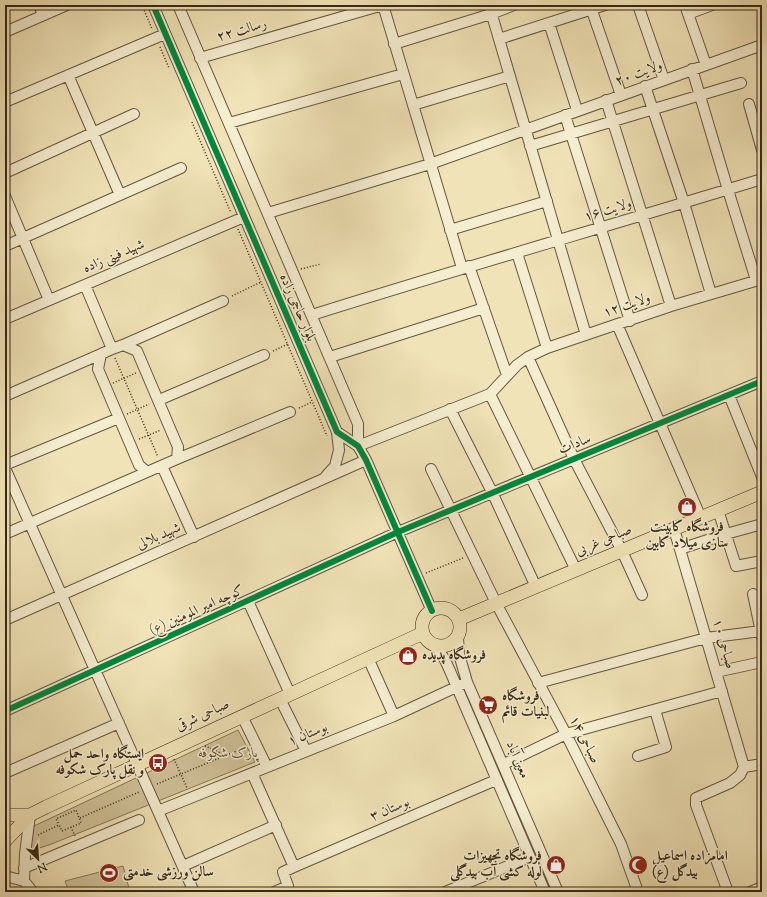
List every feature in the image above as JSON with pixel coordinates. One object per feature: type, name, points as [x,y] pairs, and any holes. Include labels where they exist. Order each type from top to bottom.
[{"type":"main road","name":"صباحی غربی","points":[[459,619],[762,492]]},
{"type":"main road","points":[[444,608],[455,614],[459,619],[460,631],[458,637],[454,642],[448,645],[436,646],[430,643],[423,633],[422,626],[424,620],[432,611],[444,608]]},
{"type":"main road","name":"صباحی شرقی","points":[[5,842],[30,815],[137,764],[423,633]]},
{"type":"main road","points":[[5,815],[30,815]]},
{"type":"street","points":[[39,5],[43,15]]},
{"type":"street","points":[[5,32],[67,5]]},
{"type":"street","name":"بلوار حاجی زاده","points":[[153,5],[240,219],[337,432],[358,446],[366,460],[432,611]]},
{"type":"street","name":"بلوار حاجی زاده","points":[[178,5],[358,424],[358,446]]},
{"type":"street","points":[[383,5],[450,230],[484,308],[507,375]]},
{"type":"street","name":"رسالت ۲۲","points":[[200,58],[383,5]]},
{"type":"street","points":[[394,44],[490,9],[514,5]]},
{"type":"street","points":[[499,39],[549,23],[591,7],[605,5]]},
{"type":"street","points":[[638,5],[664,80]]},
{"type":"street","points":[[706,65],[687,10],[712,5]]},
{"type":"street","points":[[591,7],[621,95]]},
{"type":"street","points":[[490,9],[586,335]]},
{"type":"street","points":[[549,23],[577,110]]},
{"type":"street","points":[[5,102],[165,34]]},
{"type":"street","name":"ولایت ۲۰","points":[[268,213],[430,164],[565,114],[762,45]]},
{"type":"street","points":[[692,69],[728,190],[759,280]]},
{"type":"street","points":[[229,123],[403,74]]},
{"type":"street","points":[[68,75],[120,195]]},
{"type":"street","points":[[413,105],[510,76]]},
{"type":"street","points":[[530,146],[741,83]]},
{"type":"street","points":[[645,86],[684,203],[711,294]]},
{"type":"street","points":[[606,100],[671,306]]},
{"type":"street","points":[[749,104],[762,150]]},
{"type":"street","points":[[5,173],[134,114]]},
{"type":"street","points":[[565,114],[630,321]]},
{"type":"street","points":[[5,246],[181,168]]},
{"type":"street","name":"ولایت ۱۶","points":[[312,315],[465,267],[517,253],[762,179]]},
{"type":"street","points":[[5,196],[49,300]]},
{"type":"street","points":[[450,230],[547,202]]},
{"type":"street","name":"شهید فینی زاده","points":[[5,319],[240,219]]},
{"type":"street","points":[[517,253],[547,348]]},
{"type":"street","name":"ولایت ۱۲","points":[[490,394],[517,365],[528,357],[547,348],[671,306],[759,280]]},
{"type":"street","points":[[85,285],[112,349]]},
{"type":"street","points":[[5,396],[223,300]]},
{"type":"street","points":[[330,357],[484,308]]},
{"type":"street","points":[[617,324],[701,518]]},
{"type":"street","points":[[123,345],[137,351],[178,447],[177,459]]},
{"type":"street","points":[[102,354],[98,369],[138,465],[147,472]]},
{"type":"street","points":[[159,400],[264,355]]},
{"type":"street","points":[[528,357],[574,459],[622,551],[642,595]]},
{"type":"street","name":"سادات","points":[[398,532],[762,381]]},
{"type":"street","points":[[358,446],[490,394],[576,570]]},
{"type":"street","points":[[729,395],[762,477]]},
{"type":"street","points":[[450,409],[492,492],[536,587]]},
{"type":"street","points":[[5,534],[177,459],[290,412]]},
{"type":"street","points":[[5,464],[119,418]]},
{"type":"street","points":[[324,478],[335,466],[339,450],[337,432]]},
{"type":"street","name":"شهید بلالی","points":[[5,620],[366,460]]},
{"type":"street","points":[[162,466],[194,537]]},
{"type":"street","points":[[5,468],[194,892]]},
{"type":"street","name":"صباحی ۱۴","points":[[431,469],[496,603],[566,734],[621,844],[638,892]]},
{"type":"street","points":[[718,510],[736,566],[762,561]]},
{"type":"street","points":[[680,549],[762,524]]},
{"type":"street","name":"صباحی ۱۰","points":[[674,529],[744,767]]},
{"type":"street","name":"کوچه امیر المومنین (ع)","points":[[5,711],[398,532]]},
{"type":"street","points":[[538,683],[706,638],[761,634],[753,594]]},
{"type":"street","points":[[248,601],[306,751]]},
{"type":"street","name":"معین آباد","points":[[458,637],[459,654],[467,682],[504,764],[558,892]]},
{"type":"street","name":"معین آباد","points":[[436,646],[445,660],[545,892]]},
{"type":"street","points":[[368,658],[394,716]]},
{"type":"street","points":[[716,672],[762,662]]},
{"type":"street","name":"بوستان ۱","points":[[158,811],[394,716],[467,682]]},
{"type":"street","points":[[504,764],[566,734],[722,691]]},
{"type":"street","points":[[638,756],[666,747],[655,710]]},
{"type":"street","points":[[242,716],[266,767]]},
{"type":"street","points":[[5,774],[119,723]]},
{"type":"street","points":[[728,892],[696,805],[696,798],[730,782],[740,775],[744,767],[762,764]]},
{"type":"street","points":[[252,773],[294,867],[283,872],[288,886],[274,892]]},
{"type":"street","name":"بوستان ۳","points":[[294,867],[496,780]]},
{"type":"street","points":[[24,881],[26,840],[30,815]]},
{"type":"street","points":[[24,868],[139,820]]},
{"type":"street","points":[[183,866],[276,825]]},
{"type":"street","points":[[444,892],[530,857]]},
{"type":"street","points":[[5,876],[24,881],[33,892]]},
{"type":"street","points":[[750,892],[762,887]]},
{"type":"path","points":[[293,271],[321,264]]},
{"type":"path","points":[[223,300],[261,282]]},
{"type":"path","points":[[264,355],[288,344]]},
{"type":"path","points":[[112,349],[162,466]]},
{"type":"path","points":[[105,386],[145,369]]},
{"type":"path","points":[[119,418],[159,400]]},
{"type":"path","points":[[290,412],[312,402]]},
{"type":"path","points":[[130,443],[169,426]]},
{"type":"path","points":[[418,577],[472,554]]},
{"type":"path","points":[[190,740],[225,755]]},
{"type":"path","points":[[80,818],[255,743]]},
{"type":"path","points":[[170,749],[192,797]]},
{"type":"path","points":[[76,810],[81,823],[62,831],[59,825],[56,819],[76,810]]},
{"type":"path","points":[[26,840],[59,825]]},
{"type":"green space","name":"پارک شکوفه","points":[[238,730],[255,762],[49,845],[30,851],[34,826]]},
{"type":"green space","name":"سالن ورزشی خدمتی","points":[[123,866],[130,892],[69,892],[65,881]]},
{"type":"cycle path","points":[[153,5],[337,432],[358,446],[366,460],[432,611]]},
{"type":"cycle path","points":[[5,711],[398,532],[762,381]]},
{"type":"place","name":"فروشگاه کابینت سازی میلاد کابین","points":[[687,507]]},
{"type":"place","name":"فروشگاه پدیده","points":[[408,656]]},
{"type":"place","name":"فروشگاه لبنیات قائم","points":[[488,705]]},
{"type":"place","name":"ایستگاه واحد حمل و نقل پارک شکوفه","points":[[158,763]]},
{"type":"place","name":"فروشگاه تجهیزات لوله کشی آب بیدگلی","points":[[556,865]]},
{"type":"place","name":"امامزاده اسماعیل (ع) بیدگل","points":[[638,865]]},
{"type":"place","name":"سالن ورزشی خدمتی","points":[[109,873]]}]
